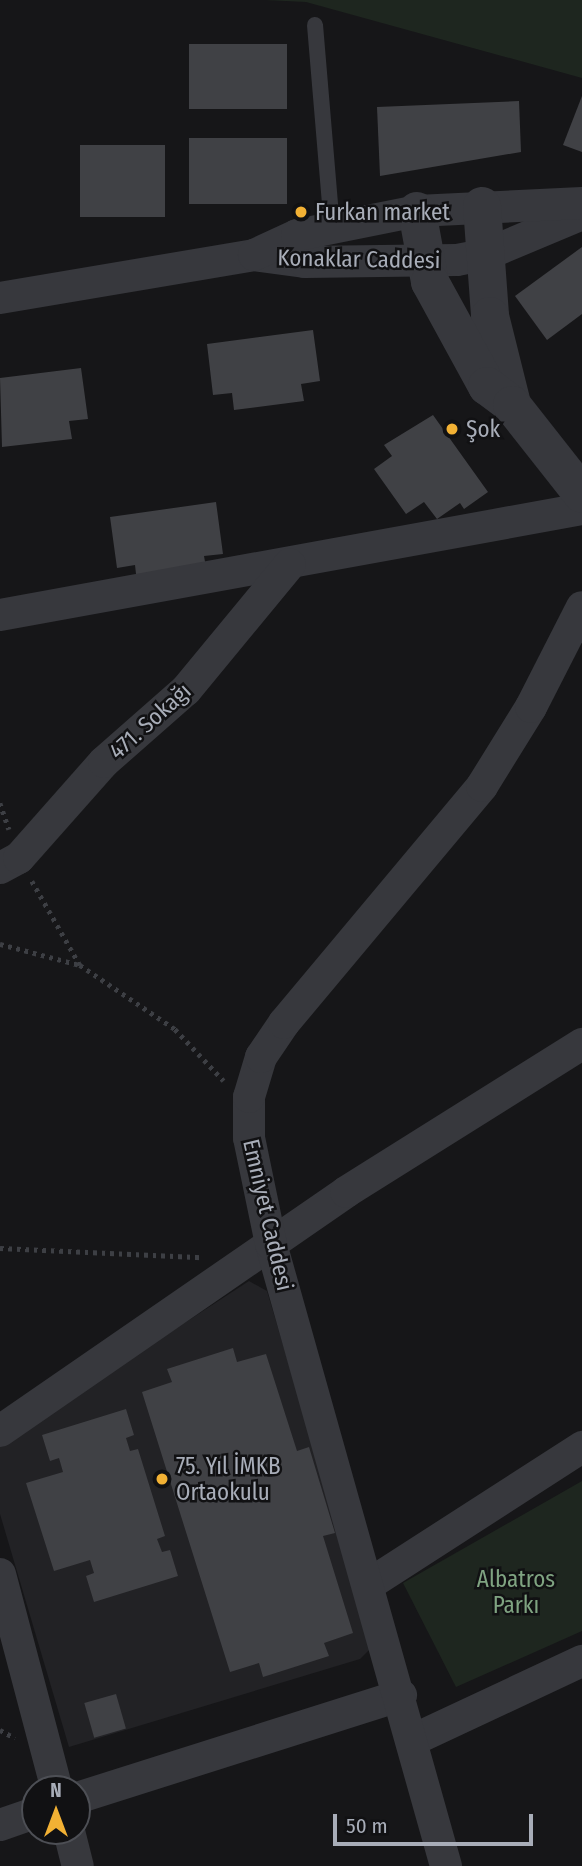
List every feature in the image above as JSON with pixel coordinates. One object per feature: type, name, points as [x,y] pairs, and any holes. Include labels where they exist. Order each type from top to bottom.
[{"type":"street","name":"Konaklar Caddesi","points":[[0,298],[254,255],[297,235],[417,211],[582,203]]},
{"type":"street","points":[[482,206],[490,316],[512,405]]},
{"type":"street","points":[[417,211],[423,262],[439,302],[486,386],[512,405],[582,494]]},
{"type":"street","name":"Konaklar Caddesi","points":[[254,255],[305,262],[423,262],[487,254],[582,214]]},
{"type":"street","points":[[0,615],[582,509]]},
{"type":"street","name":"471. Sokağı","points":[[9,863],[104,762],[156,718],[223,650],[290,564]]},
{"type":"street","name":"Emniyet Caddesi","points":[[446,1866],[401,1695],[368,1585],[260,1251],[248,1118],[254,1076],[272,1040],[482,786],[531,706],[582,607]]},
{"type":"street","points":[[0,1431],[260,1251],[582,1044]]},
{"type":"street","points":[[368,1585],[582,1447]]},
{"type":"street","points":[[0,1574],[53,1775]]},
{"type":"street","points":[[413,1740],[582,1661]]},
{"type":"street","points":[[91,1794],[401,1695]]},
{"type":"street","points":[[0,1825],[21,1817]]},
{"type":"street","points":[[73,1845],[78,1866]]},
{"type":"lane","points":[[315,26],[332,226]]},
{"type":"path","points":[[9,863],[80,965]]},
{"type":"path","points":[[0,944],[80,965],[176,1029],[216,1070],[248,1118]]},
{"type":"path","points":[[0,1248],[260,1251]]},
{"type":"shaded area","name":"75. Yıl İMKB Ortaokulu","points":[[249,1281],[267,1291],[373,1646],[360,1659],[69,1747],[0,1514],[0,1443]]},
{"type":"green space","points":[[265,0],[582,0],[582,78],[306,2]]},
{"type":"green space","name":"Albatros Parkı","points":[[582,1481],[582,1631],[456,1687],[403,1583]]},
{"type":"building","points":[[189,44],[287,44],[287,109],[189,109]]},
{"type":"building","points":[[582,96],[582,152],[563,145]]},
{"type":"building","points":[[519,101],[521,152],[380,176],[377,107]]},
{"type":"building","points":[[189,138],[287,138],[287,204],[189,204]]},
{"type":"building","points":[[80,145],[165,145],[165,217],[80,217]]},
{"type":"building","points":[[582,247],[582,314],[547,340],[515,296]]},
{"type":"building","points":[[313,330],[320,381],[301,384],[304,401],[234,410],[232,393],[213,395],[207,344]]},
{"type":"building","points":[[81,368],[88,419],[69,421],[72,439],[2,447],[0,378]]},
{"type":"building","points":[[433,415],[488,492],[464,509],[460,503],[437,519],[424,502],[406,514],[374,469],[392,456],[384,445]]},
{"type":"building","points":[[216,502],[223,554],[204,556],[207,573],[137,583],[135,565],[117,568],[110,517]]},
{"type":"building","points":[[233,1348],[237,1362],[266,1354],[297,1451],[309,1447],[335,1533],[323,1536],[353,1633],[324,1643],[329,1656],[263,1677],[259,1663],[230,1672],[142,1392],[172,1382],[167,1369]]},
{"type":"building","points":[[126,1409],[134,1435],[126,1438],[130,1451],[138,1449],[165,1536],[157,1539],[162,1552],[170,1550],[178,1576],[94,1602],[86,1576],[94,1573],[90,1560],[54,1571],[26,1483],[63,1472],[59,1458],[50,1461],[42,1435]]},
{"type":"building","points":[[116,1694],[126,1729],[94,1738],[84,1703]]},
{"type":"place","name":"Furkan market","points":[[301,212]]},
{"type":"place","name":"Şok","points":[[452,429]]},
{"type":"place","name":"75. Yıl İMKB Ortaokulu","points":[[162,1479]]}]
